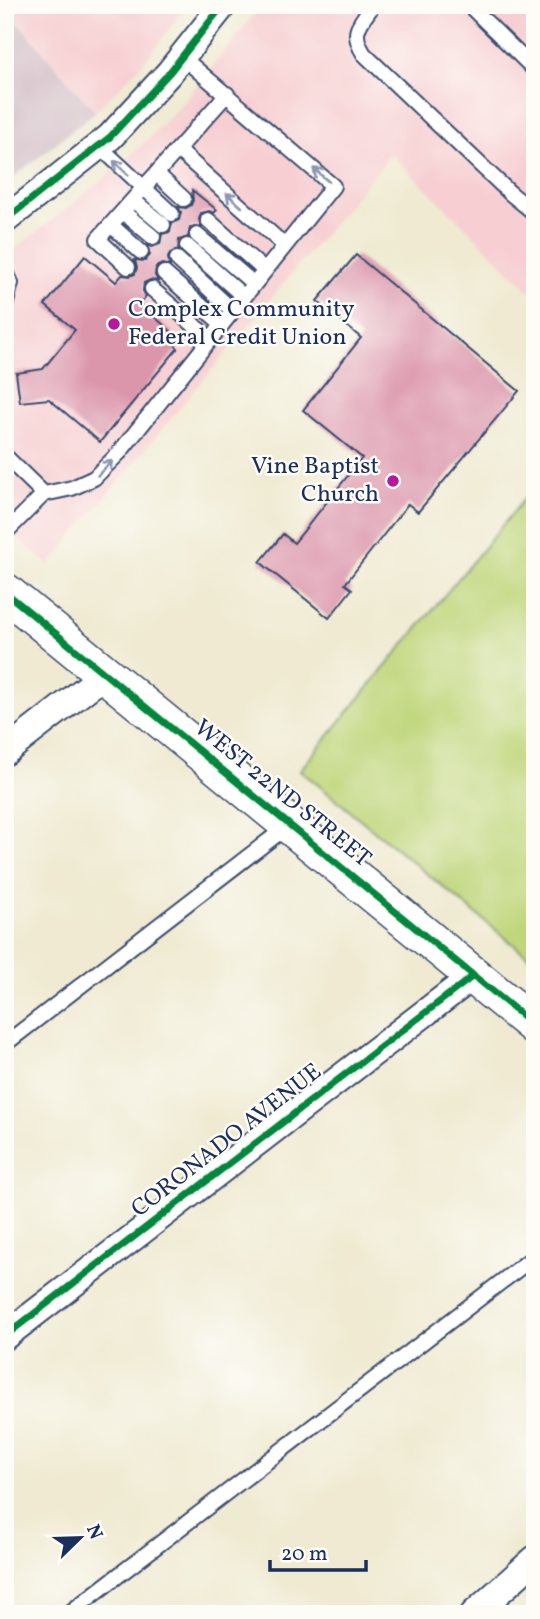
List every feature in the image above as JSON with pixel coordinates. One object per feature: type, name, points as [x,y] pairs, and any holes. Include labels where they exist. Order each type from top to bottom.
[{"type":"street","points":[[5,220],[99,146],[143,103],[223,5]]},
{"type":"street","name":"WEST 22ND STREET","points":[[5,592],[535,1026]]},
{"type":"street","points":[[5,752],[105,674]]},
{"type":"street","name":"CORONADO AVENUE","points":[[5,1336],[473,975]]},
{"type":"street","points":[[474,1614],[535,1559]]},
{"type":"lane","points":[[373,5],[357,28],[356,41],[364,54],[534,214]]},
{"type":"lane","points":[[469,5],[535,70]]},
{"type":"lane","points":[[5,533],[44,494],[72,488],[94,478],[119,453],[333,186],[182,57]]},
{"type":"lane","points":[[128,267],[98,239],[227,94]]},
{"type":"lane","points":[[99,146],[138,194],[168,219]]},
{"type":"lane","points":[[178,150],[285,246]]},
{"type":"lane","points":[[156,174],[184,199]]},
{"type":"lane","points":[[123,212],[153,237]]},
{"type":"lane","points":[[208,220],[265,271]]},
{"type":"lane","points":[[111,225],[141,252]]},
{"type":"lane","points":[[197,235],[254,284]]},
{"type":"lane","points":[[187,246],[244,297]]},
{"type":"lane","points":[[177,259],[233,310]]},
{"type":"lane","points":[[5,270],[11,283],[5,306]]},
{"type":"lane","points":[[164,273],[222,324]]},
{"type":"lane","points":[[152,289],[210,339]]},
{"type":"lane","points":[[5,456],[44,494]]},
{"type":"lane","points":[[5,1044],[289,825]]},
{"type":"lane","points":[[68,1614],[535,1256]]},
{"type":"shaded area","points":[[5,5],[187,5],[148,58],[95,112]]},
{"type":"shaded area","points":[[262,5],[535,5],[535,296],[391,154],[49,565],[5,528],[5,257],[138,149],[180,106]]},
{"type":"shaded area","points":[[5,7],[95,112],[5,184]]},
{"type":"green space","points":[[535,486],[535,962],[300,770]]},
{"type":"building","points":[[192,190],[217,210],[214,213],[201,213],[201,227],[190,228],[188,237],[179,240],[178,250],[170,253],[168,258],[170,266],[162,264],[156,267],[155,275],[158,281],[150,280],[144,283],[143,291],[146,296],[140,304],[173,333],[168,339],[178,348],[100,442],[49,399],[20,402],[16,373],[43,369],[75,330],[45,305],[85,256],[116,282],[122,275],[135,274],[135,260],[145,261],[150,255],[147,245],[152,247],[160,244],[162,234],[170,232],[172,223],[179,220],[181,212],[178,207],[186,208],[191,205]]},
{"type":"building","points":[[356,255],[519,391],[418,512],[408,504],[345,584],[352,589],[329,618],[260,562],[283,534],[294,543],[362,458],[303,410],[361,338],[317,301]]},
{"type":"cycle path","points":[[5,220],[110,137],[169,73],[223,5]]},
{"type":"cycle path","points":[[5,592],[535,1026]]},
{"type":"cycle path","points":[[5,1336],[473,976]]},
{"type":"place","name":"Complex Community Federal Credit Union","points":[[114,324]]},
{"type":"place","name":"Vine Baptist Church","points":[[393,481]]}]
